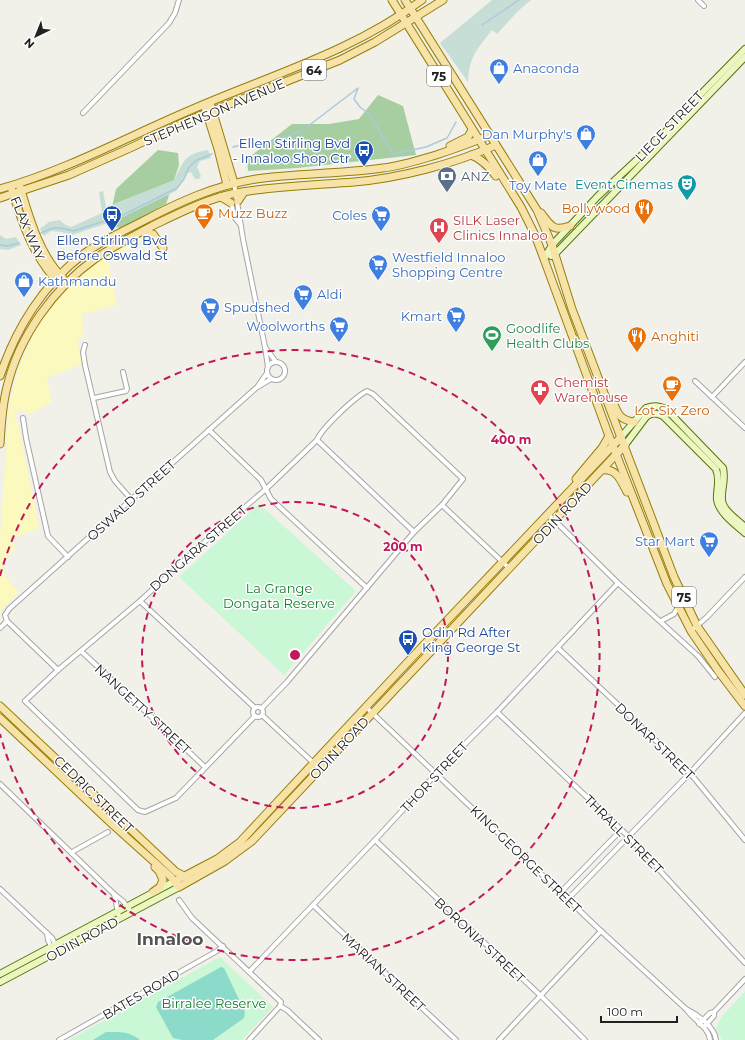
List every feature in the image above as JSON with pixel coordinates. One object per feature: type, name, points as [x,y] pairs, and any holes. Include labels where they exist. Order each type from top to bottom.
[{"type":"main road","name":"75","points":[[392,0],[521,207],[544,259],[609,436],[664,577],[691,631],[719,672],[745,706]]},
{"type":"main road","name":"75","points":[[405,0],[534,205],[552,245],[572,309],[668,560],[697,626],[745,695]]},
{"type":"main road","name":"STEPHENSON AVENUE","points":[[0,189],[65,167],[207,103],[314,61],[354,42],[422,0]]},
{"type":"main road","name":"STEPHENSON AVENUE","points":[[0,198],[69,175],[210,111],[340,60],[359,51],[443,0]]},
{"type":"main road","name":"LIEGE STREET","points":[[544,259],[552,245],[598,196],[657,141],[745,49]]},
{"type":"main road","name":"LIEGE STREET","points":[[544,259],[555,254],[745,57]]},
{"type":"main road","points":[[207,103],[218,149],[230,184]]},
{"type":"main road","points":[[426,158],[468,137],[472,130]]},
{"type":"main road","points":[[0,376],[19,330],[40,299],[58,278],[85,253],[100,243],[170,206],[230,184],[276,177],[341,173],[384,168],[426,158],[490,135]]},
{"type":"main road","points":[[0,444],[3,408],[7,386],[26,338],[40,315],[65,285],[96,258],[143,231],[190,208],[221,197],[244,192],[355,182],[397,176],[471,155],[496,145]]},
{"type":"main road","points":[[471,155],[477,157],[491,169],[506,188],[514,195]]},
{"type":"main road","name":"FLAX WAY","points":[[19,183],[28,214],[58,278]]},
{"type":"main road","name":"FLAX WAY","points":[[11,186],[28,233],[42,263],[65,285]]},
{"type":"main road","points":[[221,197],[234,202],[244,192]]},
{"type":"main road","points":[[534,205],[554,228],[561,229],[570,226]]},
{"type":"main road","points":[[143,231],[153,234],[164,248]]},
{"type":"main road","points":[[597,372],[607,385],[620,418],[626,421],[634,422]]},
{"type":"main road","points":[[621,437],[646,408],[660,406],[666,409],[723,468],[725,476],[722,500],[724,506],[745,527]]},
{"type":"main road","points":[[625,445],[646,417],[650,414],[658,414],[663,416],[716,470],[720,477],[717,501],[721,509],[745,533]]},
{"type":"main road","points":[[671,424],[676,419]]},
{"type":"main road","points":[[572,488],[576,479],[602,448],[609,436]]},
{"type":"main road","name":"ODIN ROAD","points":[[186,879],[240,842],[621,437]]},
{"type":"main road","name":"ODIN ROAD","points":[[0,982],[131,912],[186,879],[225,860],[246,845],[555,521],[625,445]]},
{"type":"main road","points":[[602,470],[616,473],[619,477],[647,534]]},
{"type":"main road","name":"CEDRIC STREET","points":[[0,706],[176,872],[186,879]]},
{"type":"main road","name":"CEDRIC STREET","points":[[0,718],[177,884]]},
{"type":"main road","points":[[139,849],[159,872],[163,880],[160,887],[153,892]]},
{"type":"main road","name":"ODIN ROAD","points":[[0,974],[153,892],[177,884]]},
{"type":"street","points":[[83,113],[169,23],[175,13],[179,0]]},
{"type":"street","points":[[698,0],[704,6]]},
{"type":"street","points":[[230,184],[234,202],[234,218],[240,224]]},
{"type":"street","points":[[230,184],[240,224],[268,367],[267,373],[256,388]]},
{"type":"street","points":[[86,345],[83,352],[85,365],[94,398],[110,472],[115,481],[131,499]]},
{"type":"street","points":[[265,347],[276,362],[283,366],[284,375],[280,379],[271,379],[267,373]]},
{"type":"street","points":[[268,367],[270,364],[276,362]]},
{"type":"street","points":[[712,397],[745,362]]},
{"type":"street","points":[[94,398],[126,391],[127,388],[123,372]]},
{"type":"street","name":"OSWALD STREET","points":[[0,628],[7,621],[5,615],[7,611],[256,388],[271,379]]},
{"type":"street","points":[[695,381],[745,428]]},
{"type":"street","name":"DONGARA STREET","points":[[205,767],[176,798],[145,812],[138,810],[25,701],[58,670],[140,601],[202,544],[266,489],[317,440],[320,434],[342,412],[362,394],[367,392],[373,394],[463,479],[442,505]]},
{"type":"street","points":[[23,418],[26,438],[48,536],[68,557]]},
{"type":"street","points":[[209,430],[261,480],[271,499],[367,588]]},
{"type":"street","points":[[317,440],[414,532]]},
{"type":"street","points":[[262,715],[262,708],[287,682],[414,532],[442,505],[509,568]]},
{"type":"street","points":[[548,514],[618,583],[698,656],[715,677]]},
{"type":"street","points":[[691,631],[745,577]]},
{"type":"street","name":"THOR STREET","points":[[249,972],[437,773],[558,648],[618,583]]},
{"type":"street","points":[[140,601],[254,708],[253,712],[255,716]]},
{"type":"street","points":[[661,621],[674,614],[678,607]]},
{"type":"street","points":[[7,621],[58,670]]},
{"type":"street","name":"DONAR STREET","points":[[558,648],[690,773],[745,840]]},
{"type":"street","name":"NANGETTY STREET","points":[[81,651],[205,767]]},
{"type":"street","name":"KING GEORGE STREET","points":[[366,707],[437,773],[601,931],[686,1009],[692,1012],[714,1033],[716,1040]]},
{"type":"street","points":[[254,708],[262,708]]},
{"type":"street","name":"THRALL STREET","points":[[497,712],[628,836],[745,962]]},
{"type":"street","points":[[568,900],[690,773],[745,713]]},
{"type":"street","points":[[262,715],[320,769]]},
{"type":"street","points":[[205,767],[255,716],[259,717],[262,715]]},
{"type":"street","points":[[0,784],[72,852],[127,906],[131,912]]},
{"type":"street","points":[[561,892],[621,830]]},
{"type":"street","points":[[72,852],[108,832]]},
{"type":"street","name":"BORONIA STREET","points":[[374,840],[585,1040]]},
{"type":"street","points":[[0,889],[46,932],[57,952]]},
{"type":"street","points":[[114,894],[118,903],[117,912],[120,918]]},
{"type":"street","points":[[179,900],[192,918],[281,1002],[280,1006],[249,1040]]},
{"type":"street","name":"MARIAN STREET","points":[[313,905],[456,1040]]},
{"type":"street","points":[[499,1040],[601,931]]},
{"type":"street","name":"BATES ROAD","points":[[59,1040],[217,951],[223,946]]},
{"type":"street","points":[[701,1022],[710,1013],[714,1012],[745,979]]},
{"type":"street","points":[[280,1006],[287,1010],[319,1040]]},
{"type":"street","points":[[705,1026],[714,1016],[714,1012]]},
{"type":"street","name":"KING GEORGE STREET","points":[[705,1026],[710,1040]]},
{"type":"green space","points":[[378,95],[403,106],[416,155],[297,168],[248,171],[247,159],[292,124],[329,124],[359,119]]},
{"type":"green space","points":[[158,150],[178,153],[179,165],[166,204],[121,228],[108,226],[116,189]]},
{"type":"green space","name":"La Grange Dongata Reserve","points":[[259,504],[356,591],[284,675],[179,577]]},
{"type":"green space","name":"Birralee Reserve","points":[[220,957],[273,1007],[242,1040],[69,1040]]},
{"type":"green space","points":[[221,967],[224,968],[245,1012],[244,1018],[213,1040],[182,1040],[173,1038],[156,1007],[158,1002]]},
{"type":"green space","points":[[745,991],[745,1040],[722,1040],[716,1029],[720,1019]]},
{"type":"green space","points":[[106,1032],[120,1032],[132,1035],[140,1040],[93,1040]]},
{"type":"shaded area","points":[[492,0],[531,0],[518,11],[497,34],[492,30],[482,43],[472,60],[468,82],[440,43]]},
{"type":"shaded area","points":[[208,150],[211,158],[200,161],[197,167],[201,176],[199,179],[195,179],[191,172],[188,173],[176,191],[117,220],[72,235],[51,231],[44,236],[40,229],[49,222],[60,220],[64,224],[71,227],[102,213],[99,192],[103,191],[106,207],[174,180],[180,167],[186,159],[194,154]]},
{"type":"shaded area","points":[[0,235],[6,239],[16,237],[21,245],[8,250],[0,249]]},
{"type":"sand","points":[[145,234],[151,235],[108,261],[117,305],[82,314],[84,336],[80,338],[78,343],[82,364],[47,378],[52,402],[29,414],[19,410],[16,415],[39,528],[13,538],[15,549],[2,561],[5,576],[19,592],[2,609],[0,616],[0,535],[9,407],[14,385],[21,365],[38,327],[49,309],[78,277],[113,251]]},
{"type":"waterway","points":[[482,25],[519,0]]},
{"type":"waterway","points":[[233,147],[249,143],[264,145],[303,130],[358,88],[354,99],[360,107],[369,114],[393,154],[426,147],[447,138],[456,122]]},
{"type":"waterway","points":[[41,233],[53,228],[74,231],[123,215],[177,188],[184,179],[189,167],[197,160],[212,154]]},
{"type":"waterway","points":[[0,245],[8,246],[19,243]]},
{"type":"place","name":"Anaconda","points":[[499,85]]},
{"type":"place","name":"Dan Murphy's","points":[[586,151]]},
{"type":"place","name":"Ellen Stirling Bvd - Innaloo Shop Ctr","points":[[364,167]]},
{"type":"place","name":"Toy Mate","points":[[538,177]]},
{"type":"place","name":"ANZ","points":[[447,193]]},
{"type":"place","name":"Event Cinemas","points":[[687,201]]},
{"type":"place","name":"Bollywood","points":[[644,225]]},
{"type":"place","name":"Muzz Buzz","points":[[204,230]]},
{"type":"place","name":"Ellen Stirling Bvd Before Oswald St","points":[[112,232]]},
{"type":"place","name":"Coles","points":[[381,232]]},
{"type":"place","name":"SILK Laser Clinics Innaloo","points":[[439,244]]},
{"type":"place","name":"Westfield Innaloo Shopping Centre","points":[[378,281]]},
{"type":"place","name":"Kathmandu","points":[[24,298]]},
{"type":"place","name":"Aldi","points":[[303,311]]},
{"type":"place","name":"Spudshed","points":[[210,324]]},
{"type":"place","name":"Kmart","points":[[456,333]]},
{"type":"place","name":"Woolworths","points":[[339,343]]},
{"type":"place","name":"Goodlife Health Clubs","points":[[492,352]]},
{"type":"place","name":"Anghiti","points":[[637,353]]},
{"type":"place","name":"Lot Six Zero","points":[[672,402]]},
{"type":"place","name":"Chemist Warehouse","points":[[540,406]]},
{"type":"place","name":"Star Mart","points":[[709,558]]},
{"type":"place","name":"Odin Rd After King George St","points":[[408,656]]},
{"type":"district","name":"Innaloo","points":[[170,939]]}]
